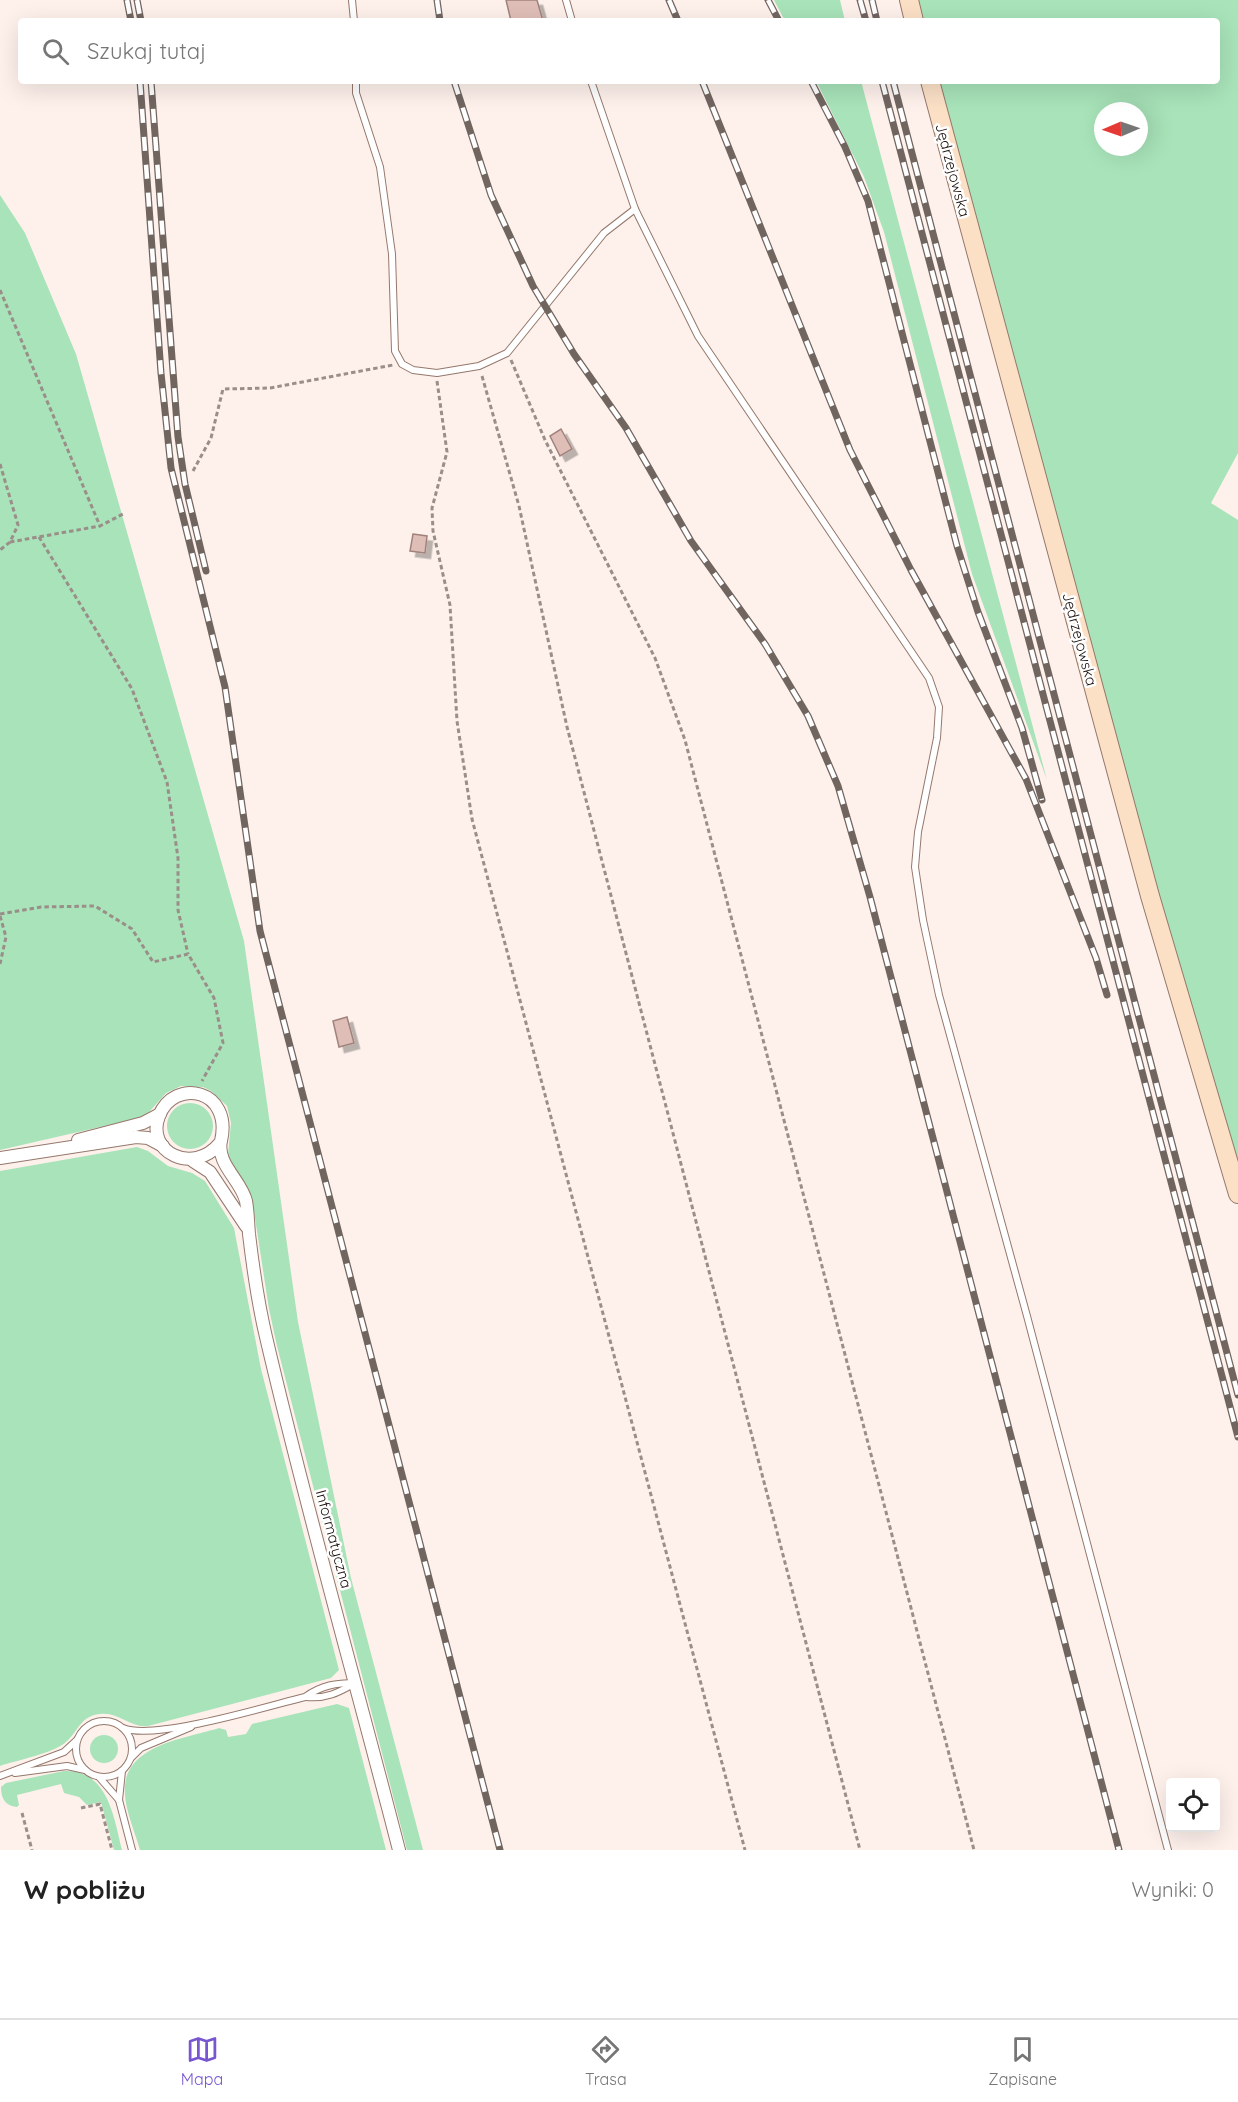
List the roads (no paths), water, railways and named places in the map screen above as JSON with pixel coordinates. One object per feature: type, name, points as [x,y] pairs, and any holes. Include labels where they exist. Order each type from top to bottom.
[{"type":"street","points":[[909,0],[913,18]]},
{"type":"street","name":"Jędrzejowska","points":[[931,84],[1150,897],[1238,1194]]},
{"type":"street","name":"Informatyczna","points":[[50,1149],[115,1128],[143,1123],[160,1114],[175,1097],[195,1093],[216,1104],[222,1114],[224,1132],[220,1143],[225,1164],[245,1198],[266,1336],[399,1850]]},
{"type":"street","points":[[160,1114],[158,1135],[163,1146]]},
{"type":"street","name":"Informatyczna","points":[[0,1158],[136,1137],[148,1138],[181,1159],[193,1161],[210,1172],[230,1198],[249,1233]]},
{"type":"street","points":[[193,1161],[213,1153],[220,1143]]},
{"type":"lane","points":[[352,0],[354,18]]},
{"type":"lane","points":[[566,0],[571,18]]},
{"type":"lane","points":[[356,84],[356,93],[380,167],[392,254],[395,351],[402,364],[413,370],[437,373],[479,366],[507,353],[604,233],[635,209]]},
{"type":"lane","points":[[592,84],[635,209],[698,336],[928,678],[939,707],[937,738],[918,832],[915,867],[922,920],[939,995],[1040,1362],[1168,1850]]},
{"type":"lane","points":[[99,1777],[115,1775],[122,1771],[141,1748],[197,1725],[305,1696],[317,1688],[332,1684],[356,1683]]},
{"type":"lane","points":[[305,1696],[320,1698],[335,1695],[356,1683]]},
{"type":"lane","points":[[85,1770],[77,1756],[78,1740],[81,1733],[93,1723],[109,1721],[123,1728],[141,1732],[197,1725]]},
{"type":"lane","points":[[123,1728],[132,1742],[131,1758]]},
{"type":"lane","points":[[9,1774],[64,1752],[78,1740]]},
{"type":"lane","points":[[0,1776],[67,1766],[85,1770],[99,1777],[119,1800]]},
{"type":"lane","points":[[122,1771],[119,1800],[132,1850]]},
{"type":"railway","points":[[127,0],[130,18]]},
{"type":"railway","points":[[137,0],[140,18]]},
{"type":"railway","points":[[437,0],[440,18]]},
{"type":"railway","points":[[669,0],[677,18]]},
{"type":"railway","points":[[768,0],[777,18]]},
{"type":"railway","points":[[860,0],[865,18]]},
{"type":"railway","points":[[872,0],[876,18]]},
{"type":"railway","points":[[140,84],[161,373],[171,468],[225,687],[260,931],[500,1850]]},
{"type":"railway","points":[[151,84],[178,437],[185,484],[206,571]]},
{"type":"railway","points":[[455,84],[491,195],[533,286],[574,354],[626,428],[691,541],[765,644],[808,716],[838,786],[870,897],[1119,1850]]},
{"type":"railway","points":[[703,84],[850,450],[911,570],[1026,779],[1096,958],[1107,995]]},
{"type":"railway","points":[[813,84],[845,147],[868,201],[957,546],[978,612],[1022,728],[1042,800]]},
{"type":"railway","points":[[883,84],[1238,1437]]},
{"type":"railway","points":[[894,84],[1238,1395]]}]
